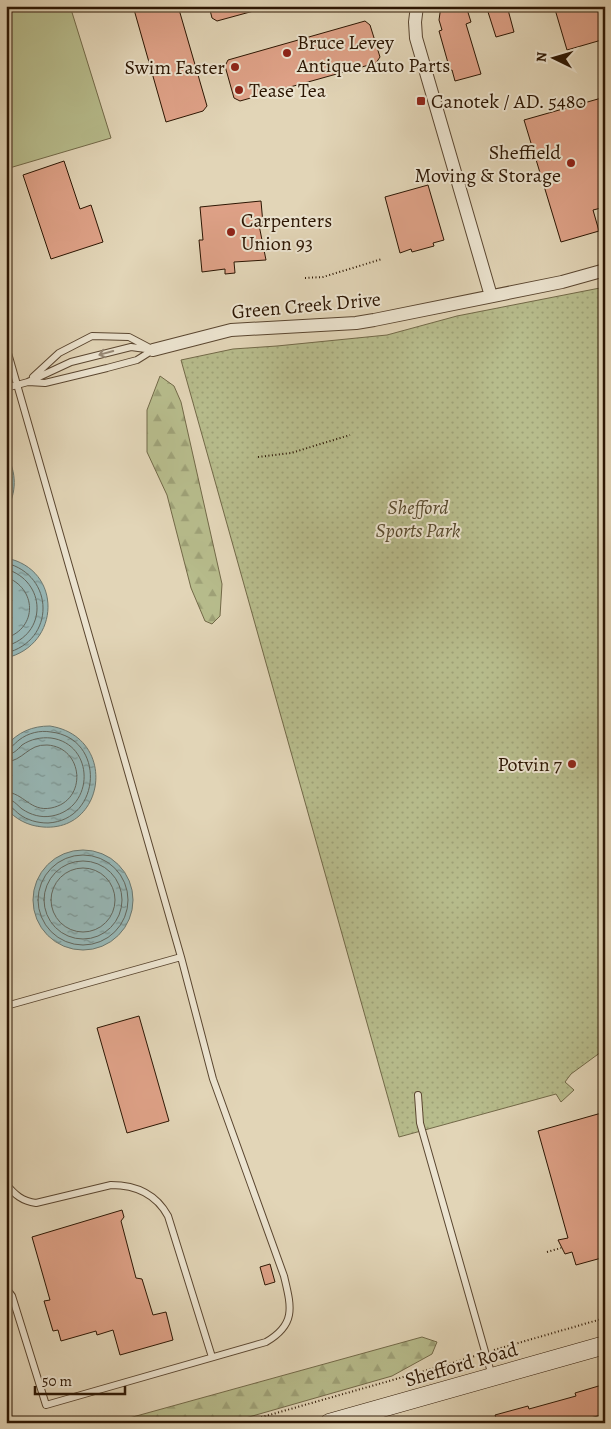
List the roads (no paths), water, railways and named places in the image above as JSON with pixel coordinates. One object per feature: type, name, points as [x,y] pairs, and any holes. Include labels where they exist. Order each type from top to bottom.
[{"type":"street","points":[[417,6],[416,38],[491,296]]},
{"type":"street","name":"Green Creek Drive","points":[[154,350],[232,330],[356,323],[562,282],[605,270]]},
{"type":"street","name":"Shefford Road","points":[[329,1423],[605,1345]]},
{"type":"lane","points":[[28,382],[58,353],[92,336],[129,337],[154,350]]},
{"type":"lane","points":[[6,346],[181,957],[213,1079],[281,1267],[289,1296],[290,1314],[285,1327],[277,1336],[261,1344],[46,1405],[12,1296],[6,1288]]},
{"type":"lane","points":[[6,388],[28,382],[71,362],[131,346],[154,350]]},
{"type":"lane","points":[[28,382],[45,383],[107,368],[136,360],[154,350]]},
{"type":"lane","points":[[6,1006],[181,957]]},
{"type":"lane","points":[[418,1095],[420,1123],[493,1377]]},
{"type":"lane","points":[[6,1184],[18,1197],[28,1202],[36,1203],[111,1185],[133,1187],[145,1192],[158,1201],[168,1216],[212,1357]]},
{"type":"water","points":[[6,454],[14,475],[14,490],[6,511]]},
{"type":"water","points":[[6,558],[25,565],[38,576],[46,591],[48,607],[45,624],[37,638],[24,650],[6,658]]},
{"type":"water","points":[[50,726],[72,734],[86,747],[94,764],[96,783],[91,800],[80,815],[64,825],[43,827],[22,821],[6,808],[6,746],[15,737],[26,731],[37,727]]},
{"type":"water","points":[[73,850],[93,850],[102,853],[119,864],[130,881],[133,890],[133,910],[130,919],[119,936],[102,947],[93,950],[73,950],[55,942],[41,928],[33,910],[33,890],[41,872],[55,858]]},
{"type":"place","name":"Bruce Levey Antique Auto Parts","points":[[287,53]]},
{"type":"place","name":"Swim Faster","points":[[235,67]]},
{"type":"place","name":"Tease Tea","points":[[239,90]]},
{"type":"place","name":"Canotek / AD. 5480","points":[[421,101]]},
{"type":"place","name":"Sheffield Moving & Storage","points":[[571,163]]},
{"type":"place","name":"Carpenters Union 93","points":[[231,232]]},
{"type":"place","name":"Potvin 7","points":[[572,764]]},
{"type":"park label","name":"Shefford Sports Park","points":[[418,518]]}]
